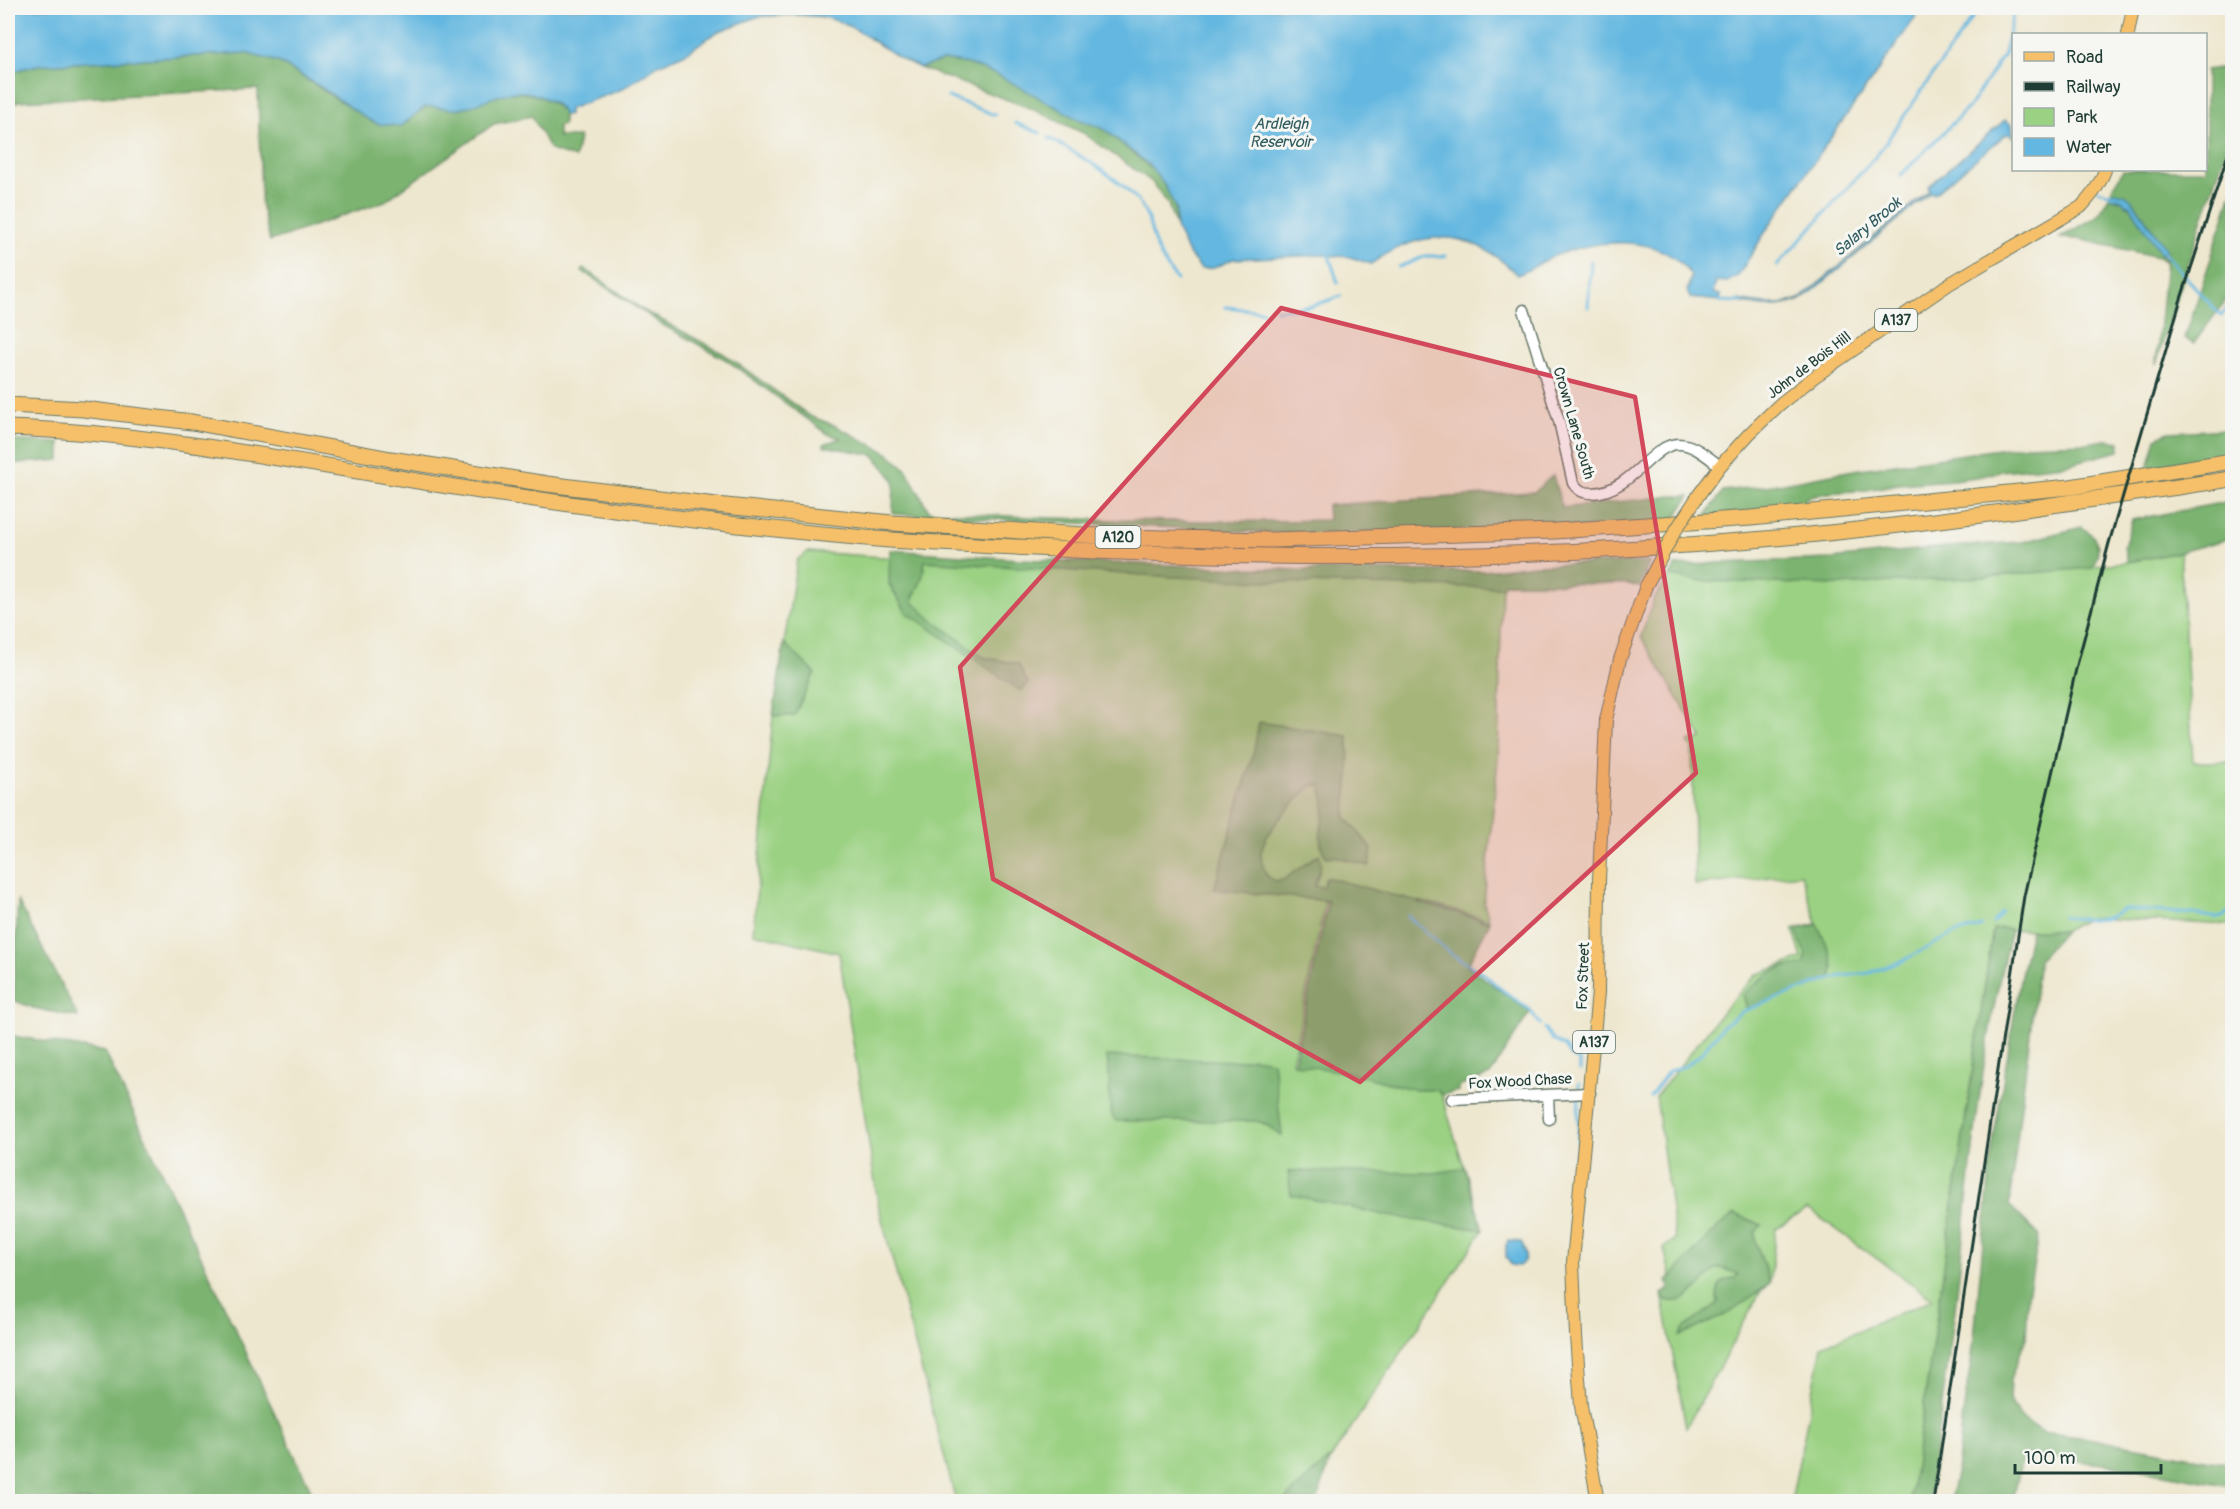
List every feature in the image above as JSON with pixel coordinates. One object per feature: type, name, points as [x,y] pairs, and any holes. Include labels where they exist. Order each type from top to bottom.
[{"type":"highway","name":"A120","points":[[8,405],[83,409],[192,422],[391,459],[547,484],[716,505],[892,523],[1116,537],[1272,540],[1555,531],[1750,518],[2070,487],[2232,461]]},
{"type":"highway","name":"A120","points":[[8,428],[95,434],[201,446],[513,496],[712,523],[884,539],[1123,553],[1275,557],[1416,558],[1598,552],[1758,540],[1991,514],[2232,479]]},
{"type":"main road","points":[[2128,33],[2133,8]]},
{"type":"main road","name":"John de Bois Hill","points":[[1674,533],[1720,466],[1764,418],[1814,377],[1949,284],[2080,207],[2092,195],[2105,171]]},
{"type":"main road","name":"Fox Street","points":[[1598,1502],[1581,1406],[1573,1281],[1582,1093],[1598,992],[1599,870],[1606,720],[1620,659],[1646,586],[1674,533]]},
{"type":"street","name":"Crown Lane South","points":[[1524,310],[1559,421],[1573,483],[1578,489],[1594,493],[1606,492],[1618,487],[1667,446],[1679,444],[1691,446],[1720,466]]},
{"type":"street","name":"Fox Wood Chase","points":[[1452,1099],[1582,1093]]},
{"type":"street","points":[[1548,1095],[1549,1119]]},
{"type":"highlighted area","points":[[1281,308],[1635,397],[1696,773],[1360,1082],[993,879],[960,667]]},
{"type":"green space","points":[[245,53],[279,62],[373,122],[401,126],[423,107],[464,107],[503,94],[531,94],[548,100],[563,112],[563,125],[558,126],[558,137],[579,137],[575,158],[550,150],[532,116],[494,124],[385,201],[270,241],[261,203],[258,89],[18,101],[8,108],[8,73],[38,65]]},
{"type":"green space","points":[[944,60],[969,64],[1000,76],[1104,129],[1156,173],[1167,188],[1175,208],[1176,227],[1168,204],[1152,182],[1083,133],[1030,108],[920,68]]},
{"type":"green space","points":[[2231,64],[2232,133],[2156,364],[2166,261],[2158,257],[2078,239],[2060,238],[2098,216],[2109,197],[2123,201],[2131,207],[2166,260],[2167,251],[2134,202],[2111,191],[2122,171],[2207,171],[2207,70]]},
{"type":"green space","points":[[2232,193],[2232,292],[2194,343],[2185,338]]},
{"type":"green space","points":[[584,268],[643,310],[724,354],[810,416],[836,426],[888,453],[906,469],[929,511],[1128,520],[1328,520],[1327,505],[1534,492],[1553,475],[1562,508],[1690,496],[1670,526],[1299,534],[893,514],[894,480],[874,455],[824,446],[824,444],[841,438],[828,434],[725,359],[663,325],[582,271]]},
{"type":"green space","points":[[2232,429],[2232,453],[2148,468],[2156,438],[2169,432]]},
{"type":"green space","points":[[8,440],[60,443],[60,460],[8,464]]},
{"type":"green space","points":[[2106,440],[2120,442],[2119,451],[2065,465],[2001,471],[1954,480],[1827,493],[1806,498],[1801,504],[1705,517],[1723,491],[2027,445],[2088,443]]},
{"type":"green space","points":[[2232,501],[2232,538],[2180,552],[2128,562],[2124,547],[2132,520]]},
{"type":"green space","points":[[2082,527],[2093,536],[2098,545],[2092,568],[1838,585],[1700,581],[1670,576],[1675,566],[1832,559],[1934,548],[2022,542]]},
{"type":"green space","points":[[890,550],[1018,559],[1298,570],[1484,571],[1535,565],[1650,562],[1639,587],[1628,584],[1504,583],[1503,587],[1286,582],[925,561],[922,579],[913,602],[931,619],[983,657],[1018,664],[1028,683],[1021,691],[906,612],[889,584]]},
{"type":"green space","points":[[808,552],[991,564],[1502,579],[1498,758],[1484,903],[1489,920],[1420,901],[1406,916],[1326,899],[1292,1062],[1435,1088],[1442,1095],[1483,1230],[1331,1458],[1285,1501],[956,1501],[879,1208],[839,953],[753,933],[773,716],[797,560]]},
{"type":"green space","points":[[2180,552],[2193,762],[2232,762],[2232,925],[2089,918],[2064,931],[1993,929],[1910,1501],[1791,1501],[1822,1346],[1933,1299],[1808,1209],[1776,1228],[1770,1282],[1761,1291],[1686,1428],[1662,1294],[1670,1289],[1667,1281],[1671,1278],[1664,1248],[1675,1239],[1656,1096],[1728,1005],[1756,975],[1802,958],[1793,929],[1817,924],[1801,874],[1695,885],[1692,749],[1688,742],[1702,738],[1641,637],[1654,599],[1670,576],[1838,585],[2000,576],[2128,562]]},
{"type":"green space","points":[[784,643],[815,673],[794,716],[773,716]]},
{"type":"green space","points":[[1259,722],[1348,736],[1349,775],[1345,816],[1372,849],[1369,866],[1334,856],[1326,857],[1320,841],[1324,811],[1321,785],[1311,786],[1279,819],[1266,839],[1261,858],[1267,876],[1275,881],[1283,880],[1319,854],[1320,866],[1315,886],[1323,887],[1326,877],[1490,922],[1467,966],[1530,1012],[1490,1075],[1458,1087],[1459,1091],[1442,1095],[1437,1090],[1416,1090],[1351,1073],[1294,1064],[1328,901],[1214,889],[1254,751]]},
{"type":"green space","points":[[18,901],[78,1017],[33,1008],[13,1000]]},
{"type":"green space","points":[[1817,924],[1832,959],[1830,980],[1747,1009],[1743,995],[1756,983],[1776,970],[1805,963],[1806,955],[1796,930]]},
{"type":"green space","points":[[1993,929],[2011,930],[1983,1071],[1955,1309],[1929,1499],[1928,1501],[1910,1501]]},
{"type":"green space","points":[[2031,930],[2064,931],[2039,960],[2009,1205],[2039,1235],[2028,1296],[2026,1338],[2010,1380],[2009,1400],[2021,1418],[2042,1432],[2232,1464],[2232,1486],[2119,1466],[2023,1454],[2013,1501],[1950,1501],[1958,1465],[1973,1348],[1992,1148],[2020,980]]},
{"type":"green space","points":[[8,1035],[105,1052],[316,1501],[12,1501],[8,1486]]},
{"type":"green space","points":[[1106,1056],[1234,1061],[1254,1058],[1273,1061],[1282,1135],[1263,1123],[1255,1121],[1116,1121],[1111,1110]]},
{"type":"green space","points":[[1465,1168],[1483,1230],[1389,1216],[1291,1195],[1288,1171],[1434,1173]]},
{"type":"green space","points":[[1735,1214],[1762,1225],[1755,1232],[1755,1240],[1770,1283],[1731,1312],[1680,1336],[1683,1329],[1718,1303],[1717,1293],[1722,1283],[1735,1278],[1738,1274],[1721,1268],[1716,1269],[1688,1297],[1674,1301],[1666,1300],[1662,1294],[1670,1289],[1667,1281],[1719,1226]]},
{"type":"green space","points":[[1331,1458],[1317,1501],[1285,1501],[1298,1487]]},
{"type":"water","name":"Ardleigh Reservoir","points":[[8,8],[1922,8],[1769,226],[1738,276],[1727,282],[1716,281],[1713,293],[1721,295],[1720,301],[1690,298],[1687,291],[1691,276],[1679,262],[1664,252],[1628,243],[1609,243],[1571,250],[1549,258],[1517,275],[1483,248],[1465,241],[1447,238],[1428,239],[1409,244],[1371,264],[1350,257],[1324,255],[1233,259],[1214,268],[1201,269],[1188,253],[1181,239],[1176,227],[1176,209],[1165,186],[1149,165],[1104,129],[1078,119],[1000,76],[969,64],[944,60],[920,68],[901,59],[855,29],[824,17],[799,15],[757,17],[717,32],[686,53],[658,65],[622,89],[569,109],[569,115],[563,115],[556,104],[534,94],[511,92],[457,109],[425,107],[401,126],[378,124],[369,120],[279,62],[245,53],[38,65],[8,72]]},
{"type":"water","points":[[2005,120],[2012,125],[2012,136],[2005,135],[1934,194],[1931,192],[1807,296],[1790,304],[1773,306],[1738,302],[1739,300],[1778,304],[1801,298],[1930,190],[1928,187]]},
{"type":"water","points":[[2113,191],[2126,195],[2132,200],[2166,249],[2161,254],[2130,205],[2110,195]]},
{"type":"water","points":[[1509,1241],[1521,1242],[1524,1249],[1525,1258],[1519,1266],[1511,1265],[1506,1257],[1506,1245]]},
{"type":"waterway","points":[[1777,266],[1877,155],[1979,8]]},
{"type":"waterway","points":[[1901,175],[1969,107],[2004,54],[2014,10]]},
{"type":"waterway","points":[[948,97],[995,115]]},
{"type":"waterway","points":[[1015,123],[1040,133]]},
{"type":"waterway","points":[[1049,138],[1113,178],[1135,198],[1145,212],[1159,254],[1177,280]]},
{"type":"waterway","name":"Salary Brook","points":[[2098,190],[2115,196]]},
{"type":"waterway","name":"Salary Brook","points":[[2161,249],[2221,316],[2232,302]]},
{"type":"waterway","points":[[1328,253],[1338,283]]},
{"type":"waterway","points":[[1399,267],[1426,256],[1446,256]]},
{"type":"waterway","points":[[1588,307],[1591,261]]},
{"type":"waterway","points":[[1276,310],[1312,306],[1341,296]]},
{"type":"waterway","name":"Salary Brook","points":[[1720,301],[1742,302]]},
{"type":"waterway","points":[[1225,307],[1263,311]]},
{"type":"waterway","points":[[2063,916],[2103,919],[2125,909],[2218,918],[2232,909]]},
{"type":"waterway","points":[[1993,923],[2002,912]]},
{"type":"waterway","points":[[1408,916],[1451,954],[1484,974],[1530,1010],[1540,1024]]},
{"type":"waterway","points":[[1650,1097],[1669,1071],[1685,1066],[1699,1056],[1723,1026],[1743,1011],[1824,981],[1869,973],[1904,960],[1953,934],[1982,926]]},
{"type":"waterway","points":[[1544,1028],[1553,1040],[1564,1046],[1571,1057],[1580,1061],[1580,1070]]},
{"type":"waterway","points":[[1571,1207],[1578,1147],[1579,1084]]},
{"type":"railway","points":[[1933,1502],[2024,896],[2076,669],[2109,543],[2180,302],[2232,142]]}]
